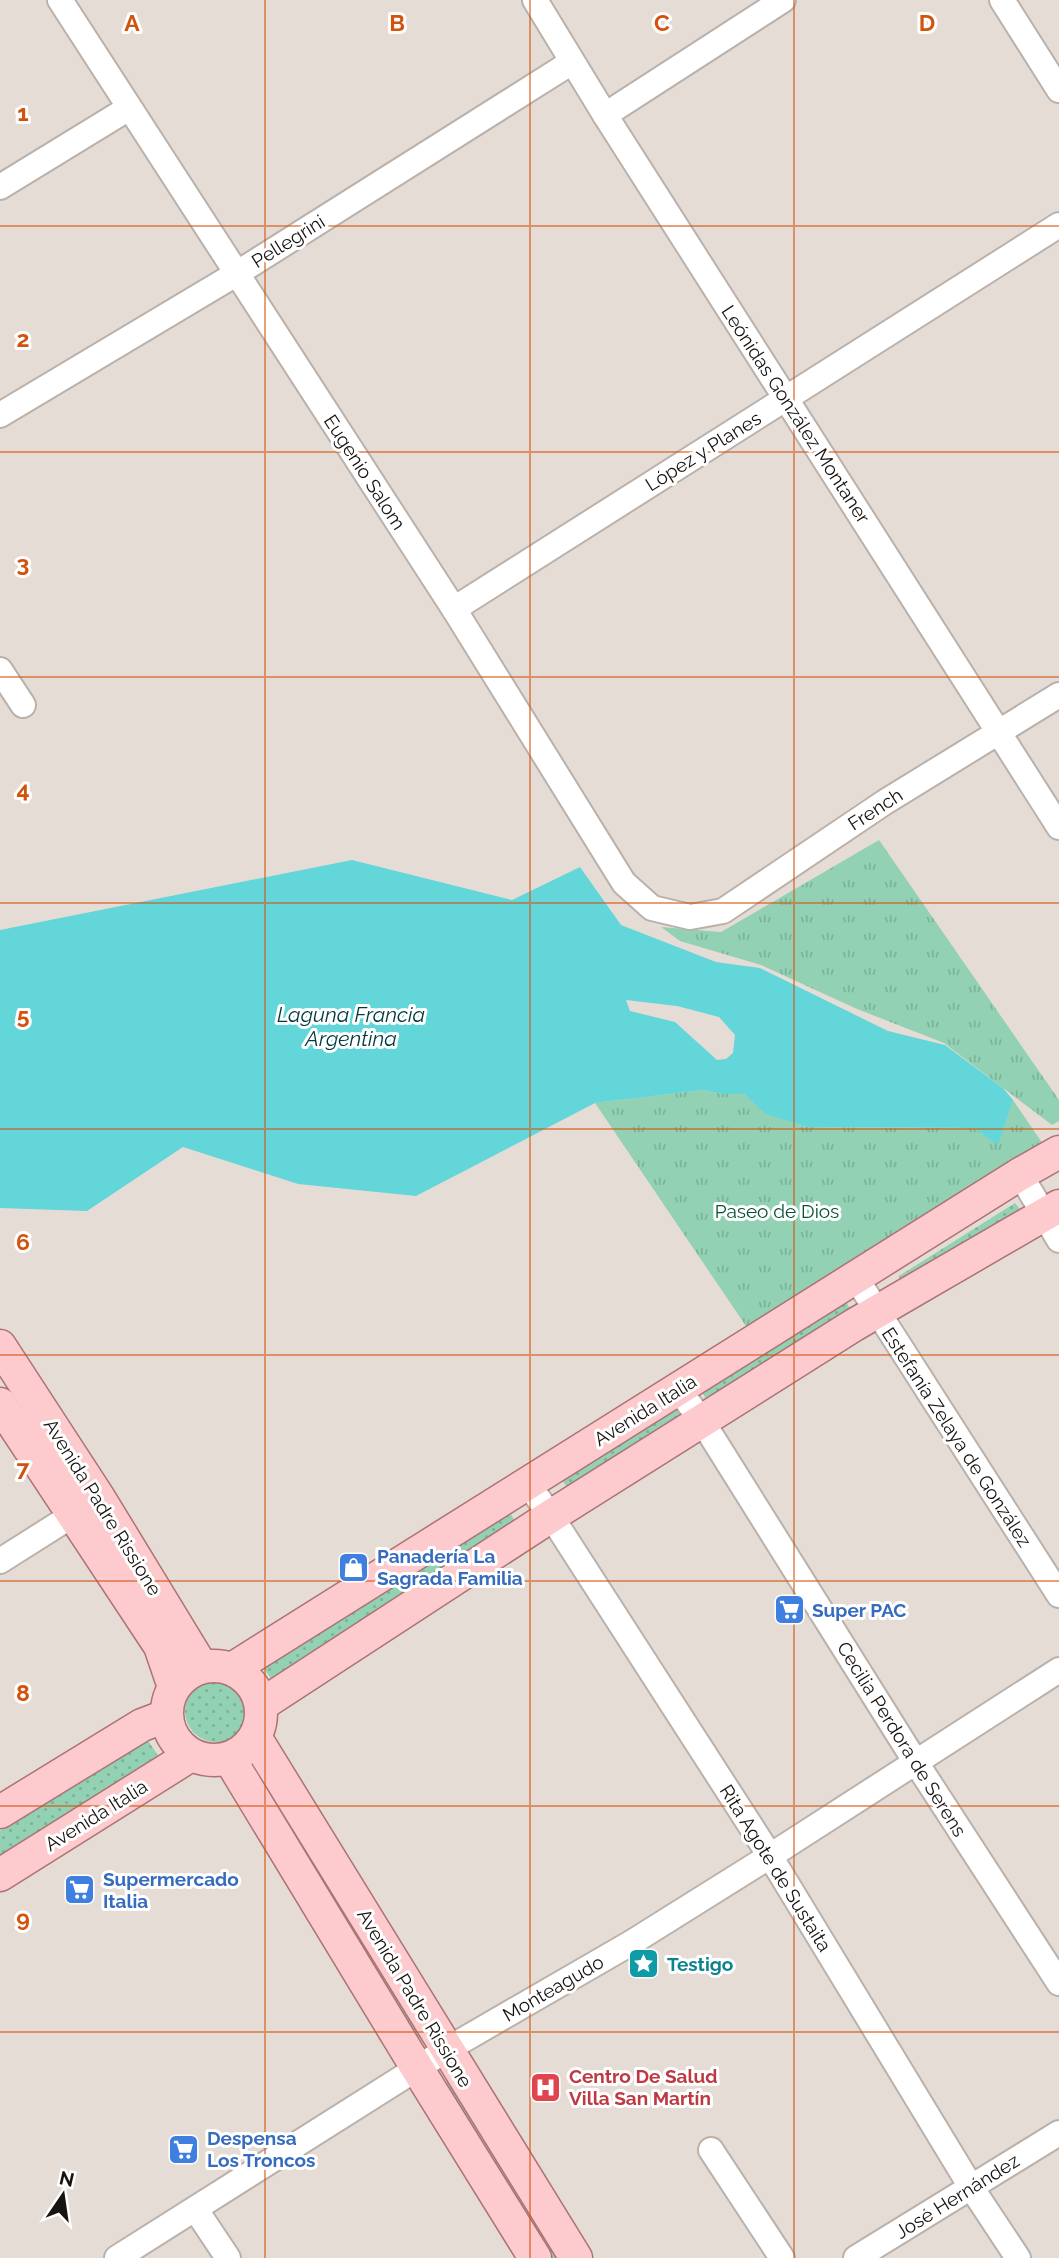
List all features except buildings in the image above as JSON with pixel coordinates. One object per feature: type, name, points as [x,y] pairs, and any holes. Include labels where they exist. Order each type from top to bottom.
[{"type":"main road","name":"Avenida Italia","points":[[219,1667],[527,1483],[1020,1174],[1059,1153]]},
{"type":"main road","name":"Avenida Italia","points":[[261,1705],[551,1516],[876,1311],[1054,1221]]},
{"type":"main road","name":"Avenida Padre Rissione","points":[[1,1348],[160,1646],[170,1702]]},
{"type":"main road","name":"Avenida Padre Rissione","points":[[0,1404],[86,1506],[199,1662],[219,1667]]},
{"type":"main road","points":[[0,1812],[142,1725],[170,1702],[191,1672],[219,1667],[249,1681],[261,1705],[261,1722],[255,1737],[244,1750],[229,1758],[210,1761],[191,1755],[174,1739],[170,1702]]},
{"type":"main road","name":"Avenida Padre Rissione","points":[[255,1737],[576,2258]]},
{"type":"main road","name":"Avenida Italia","points":[[0,1875],[191,1755]]},
{"type":"main road","name":"Avenida Padre Rissione","points":[[229,1758],[535,2258]]},
{"type":"street","name":"Eugenio Salom","points":[[60,0],[454,608],[624,883],[652,908],[690,917]]},
{"type":"street","name":"Leónidas González Montaner","points":[[535,0],[605,115],[1059,827]]},
{"type":"street","points":[[605,115],[783,0]]},
{"type":"street","points":[[1002,0],[1059,90]]},
{"type":"street","name":"Pellegrini","points":[[0,415],[236,274],[572,62]]},
{"type":"street","points":[[0,187],[129,108]]},
{"type":"street","name":"López y Planes","points":[[454,608],[1059,225]]},
{"type":"street","points":[[0,670],[23,705]]},
{"type":"street","name":"French","points":[[690,917],[723,911],[885,802],[1059,695]]},
{"type":"street","points":[[1020,1174],[1054,1221]]},
{"type":"street","name":"Estefanía Zelaya de González","points":[[856,1278],[1059,1595]]},
{"type":"street","name":"Cecilia Perdora de Serens","points":[[678,1389],[702,1421],[915,1761],[1059,1983]]},
{"type":"street","name":"Rita Agote de Sustaita","points":[[527,1483],[770,1856],[971,2187],[1018,2258]]},
{"type":"street","points":[[0,1562],[86,1506]]},
{"type":"street","name":"Monteagudo","points":[[117,2258],[446,2050],[631,1942],[770,1856],[1059,1670]]},
{"type":"street","name":"José Hernández","points":[[856,2258],[1059,2133]]},
{"type":"street","points":[[711,2150],[782,2258]]},
{"type":"street","points":[[196,2210],[228,2258]]},
{"type":"green space","points":[[879,840],[1059,1100],[1059,1121],[1052,1125],[944,1043],[857,1009],[761,965],[680,941],[661,927],[721,932]]},
{"type":"green space","name":"Paseo de Dios","points":[[703,1090],[722,1094],[744,1094],[767,1114],[806,1127],[974,1128],[997,1144],[1013,1100],[1045,1147],[752,1335],[595,1103]]},
{"type":"green space","points":[[1015,1203],[1023,1213],[902,1287],[899,1276]]},
{"type":"green space","points":[[845,1300],[853,1314],[708,1402],[701,1391]]},
{"type":"green space","points":[[676,1405],[685,1419],[571,1493],[562,1480]]},
{"type":"green space","points":[[510,1513],[517,1524],[276,1686],[263,1667]]},
{"type":"green space","points":[[210,1680],[222,1680],[238,1689],[245,1699],[245,1723],[238,1733],[222,1742],[210,1742],[199,1737],[190,1728],[185,1717],[185,1705],[190,1694],[199,1685]]},
{"type":"green space","points":[[147,1739],[159,1757],[0,1857],[0,1831]]},
{"type":"green space","points":[[252,1756],[423,2036],[418,2039],[246,1760]]},
{"type":"green space","points":[[454,2077],[563,2258],[548,2258],[439,2086]]},
{"type":"water","name":"Laguna Francia Argentina","points":[[352,860],[512,900],[580,867],[621,925],[716,962],[760,968],[888,1031],[945,1045],[1003,1088],[1013,1100],[998,1145],[974,1128],[806,1127],[766,1114],[744,1094],[722,1094],[703,1090],[595,1103],[416,1196],[298,1184],[183,1147],[87,1211],[0,1208],[0,930]],"holes":[[[626,1000],[677,1006],[719,1017],[735,1035],[733,1053],[726,1059],[717,1060],[675,1022],[630,1011]]]},
{"type":"place","name":"Panadería La Sagrada Familia","points":[[354,1567]]},
{"type":"place","name":"Super PAC","points":[[789,1610]]},
{"type":"place","name":"Supermercado Italia","points":[[80,1890]]},
{"type":"place","name":"Testigo","points":[[644,1964]]},
{"type":"place","name":"Centro De Salud Villa San Martín","points":[[546,2087]]},
{"type":"place","name":"Despensa Los Troncos","points":[[184,2149]]}]
